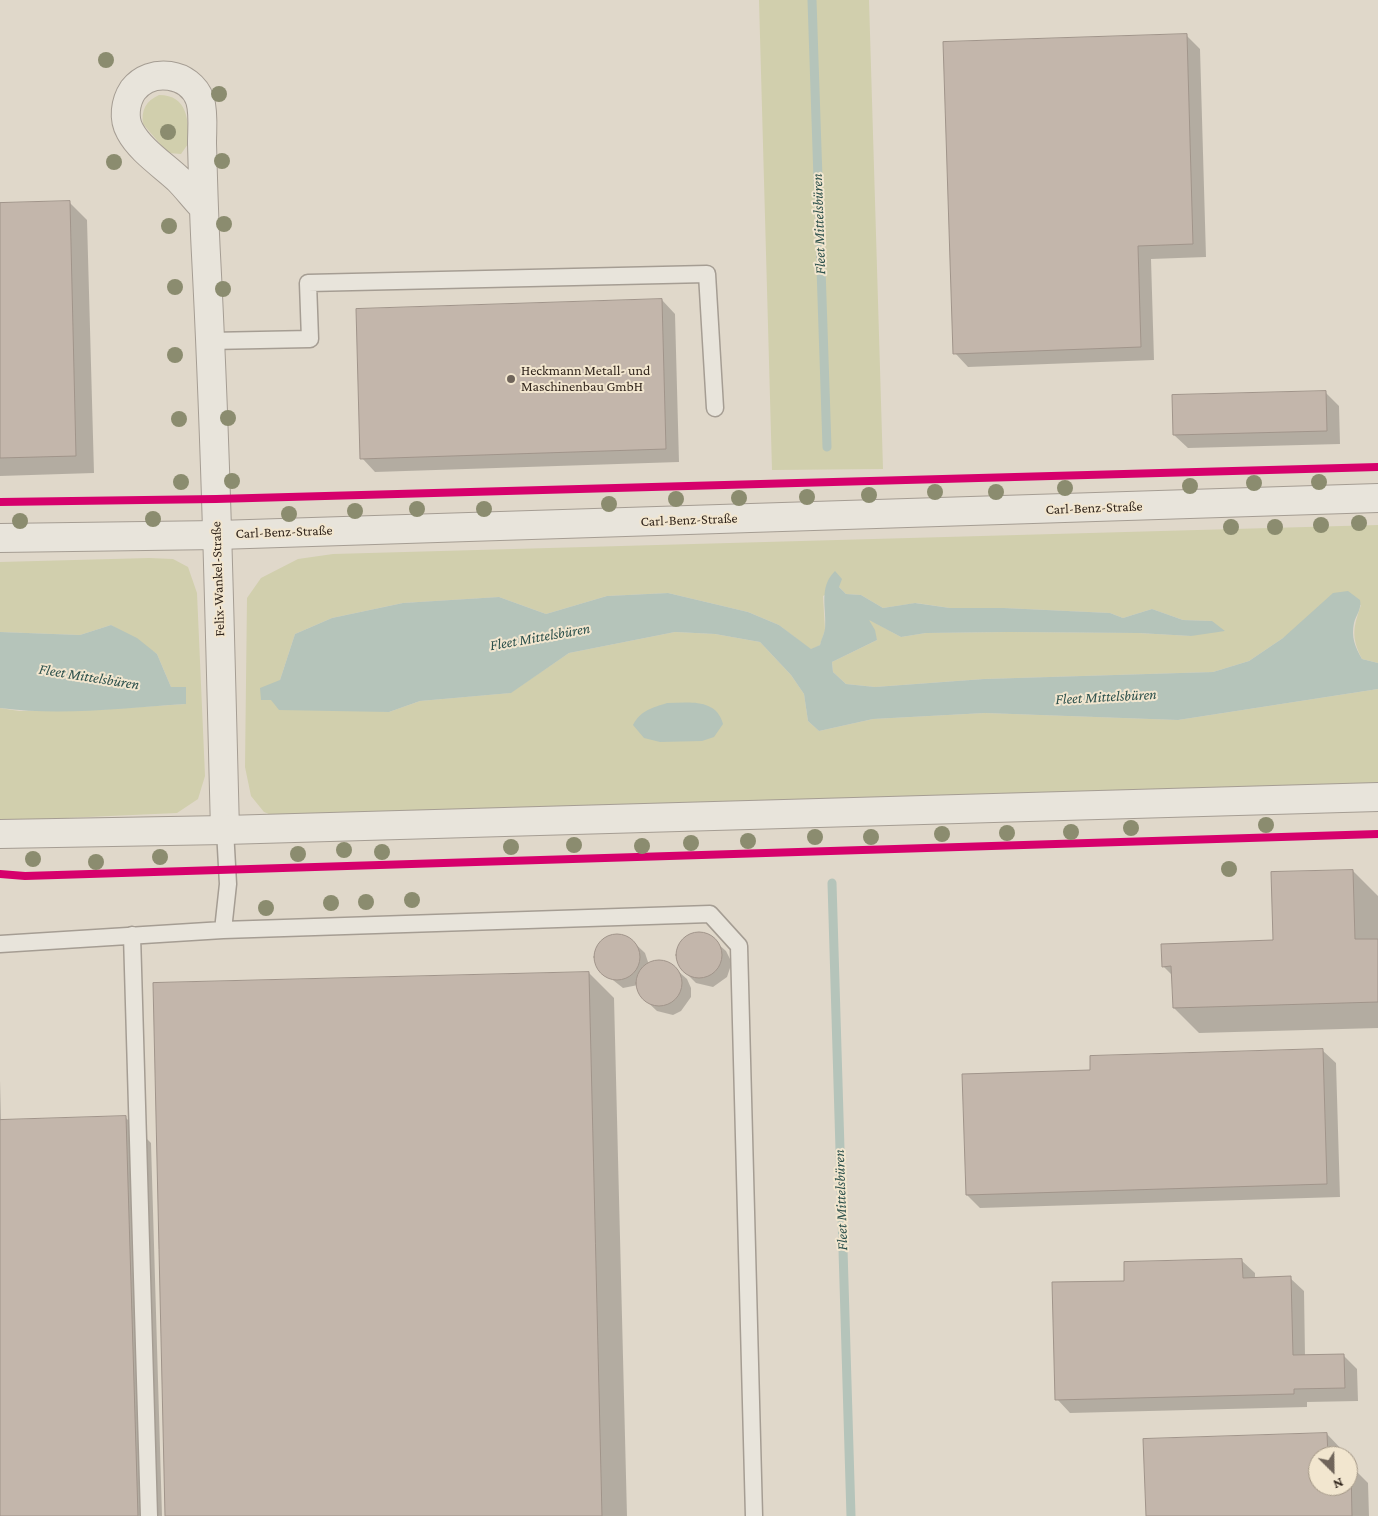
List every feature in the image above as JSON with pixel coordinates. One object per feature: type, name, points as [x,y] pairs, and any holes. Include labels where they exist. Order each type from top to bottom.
[{"type":"street","name":"Felix-Wankel-Straße","points":[[204,208],[218,535],[225,830]]},
{"type":"street","name":"Carl-Benz-Straße","points":[[0,538],[218,535],[1378,498]]},
{"type":"street","points":[[0,834],[225,830],[1378,798]]},
{"type":"lane","points":[[210,342],[310,339],[308,284],[707,274],[716,408]]},
{"type":"lane","points":[[223,930],[228,884],[225,830]]},
{"type":"lane","points":[[0,944],[223,930],[710,914],[739,946],[754,1516]]},
{"type":"lane","points":[[132,935],[149,1516]]},
{"type":"shaded area","points":[[759,0],[869,0],[883,469],[772,470]]},
{"type":"shaded area","points":[[159,95],[176,99],[185,111],[188,127],[188,144],[181,154],[168,153],[143,124],[145,106]]},
{"type":"shaded area","points":[[1378,525],[1378,663],[1362,659],[1356,645],[1354,632],[1361,605],[1283,638],[1249,661],[1213,672],[984,679],[875,687],[846,684],[833,672],[832,662],[877,640],[868,619],[901,637],[926,633],[1009,632],[1138,633],[1191,636],[1212,621],[1183,620],[1152,609],[1123,618],[1110,613],[1004,608],[950,608],[916,603],[883,608],[861,595],[846,594],[839,587],[823,596],[825,630],[820,645],[811,650],[779,625],[748,612],[668,593],[607,596],[546,614],[499,597],[403,603],[332,618],[295,634],[280,680],[271,700],[389,712],[420,701],[510,693],[569,653],[675,632],[715,634],[760,642],[791,675],[804,694],[808,721],[819,731],[873,719],[985,713],[1178,720],[1378,689],[1378,784],[284,820],[264,812],[251,796],[245,767],[247,598],[261,578],[298,559],[333,554]]},
{"type":"shaded area","points":[[173,559],[188,567],[197,593],[205,776],[198,799],[177,813],[21,820],[0,819],[0,708],[19,711],[95,710],[186,704],[186,687],[171,687],[157,654],[111,625],[80,635],[0,632],[0,562]]},
{"type":"water","points":[[835,571],[842,579],[839,587],[846,594],[861,595],[883,608],[915,603],[950,608],[1004,608],[1110,613],[1123,618],[1152,609],[1183,620],[1212,621],[1225,631],[1191,636],[1138,633],[1009,632],[926,633],[901,637],[869,620],[875,630],[877,640],[832,662],[833,672],[846,684],[875,687],[984,679],[1213,672],[1249,661],[1283,638],[1333,593],[1348,591],[1360,600],[1360,609],[1353,628],[1354,642],[1362,659],[1378,663],[1378,689],[1178,720],[985,713],[873,719],[819,731],[808,721],[804,694],[791,675],[760,642],[715,634],[675,632],[569,653],[511,693],[420,701],[389,712],[279,710],[271,700],[261,700],[260,688],[280,680],[295,634],[332,618],[403,603],[499,597],[546,614],[607,596],[668,593],[748,612],[779,625],[811,649],[820,645],[824,633],[825,591]]},
{"type":"water","points":[[111,625],[137,638],[157,654],[171,687],[186,687],[186,704],[70,711],[0,708],[0,632],[80,635]]},
{"type":"water","points":[[667,703],[693,703],[708,706],[719,716],[723,724],[714,737],[702,741],[660,742],[644,738],[633,725],[636,720],[647,710]]},
{"type":"building","points":[[1187,34],[1193,244],[1138,246],[1141,347],[953,354],[943,42]]},
{"type":"building","points":[[70,201],[76,456],[0,458],[0,203]]},
{"type":"building","name":"Heckmann Metall- und Maschinenbau GmbH","points":[[662,299],[666,449],[360,459],[356,309]]},
{"type":"building","points":[[1326,391],[1327,431],[1173,435],[1172,395]]},
{"type":"building","points":[[1353,870],[1355,939],[1378,939],[1378,1002],[1173,1008],[1171,966],[1162,967],[1161,944],[1273,940],[1271,872]]},
{"type":"building","points":[[694,932],[704,932],[718,942],[722,955],[718,968],[712,974],[704,978],[694,978],[680,968],[676,960],[676,950],[686,936]]},
{"type":"building","points":[[612,934],[622,934],[636,944],[640,957],[636,970],[630,976],[622,980],[612,980],[598,970],[594,962],[594,952],[604,938]]},
{"type":"building","points":[[654,960],[664,960],[678,970],[682,983],[678,996],[672,1002],[664,1006],[654,1006],[640,996],[636,988],[636,978],[646,964]]},
{"type":"building","points":[[589,972],[602,1516],[165,1516],[153,983]]},
{"type":"building","points":[[1323,1049],[1327,1184],[966,1195],[962,1074],[1090,1070],[1090,1056]]},
{"type":"building","points":[[126,1116],[138,1516],[0,1516],[0,1120]]},
{"type":"building","points":[[1242,1259],[1243,1278],[1291,1276],[1293,1355],[1344,1354],[1345,1388],[1294,1389],[1294,1394],[1055,1400],[1052,1282],[1124,1281],[1124,1262]]},
{"type":"building","points":[[1327,1433],[1328,1446],[1308,1446],[1308,1496],[1352,1496],[1352,1516],[1146,1516],[1143,1439]]},
{"type":"waterway","name":"Fleet Mittelsbüren","points":[[812,0],[827,447]]},
{"type":"waterway","name":"Fleet Mittelsbüren","points":[[832,883],[851,1516]]},
{"type":"cycle path","points":[[0,502],[216,499],[1378,467]]},
{"type":"cycle path","points":[[0,874],[25,876],[1378,834]]},
{"type":"place","name":"Heckmann Metall- und Maschinenbau GmbH","points":[[511,379]]}]
